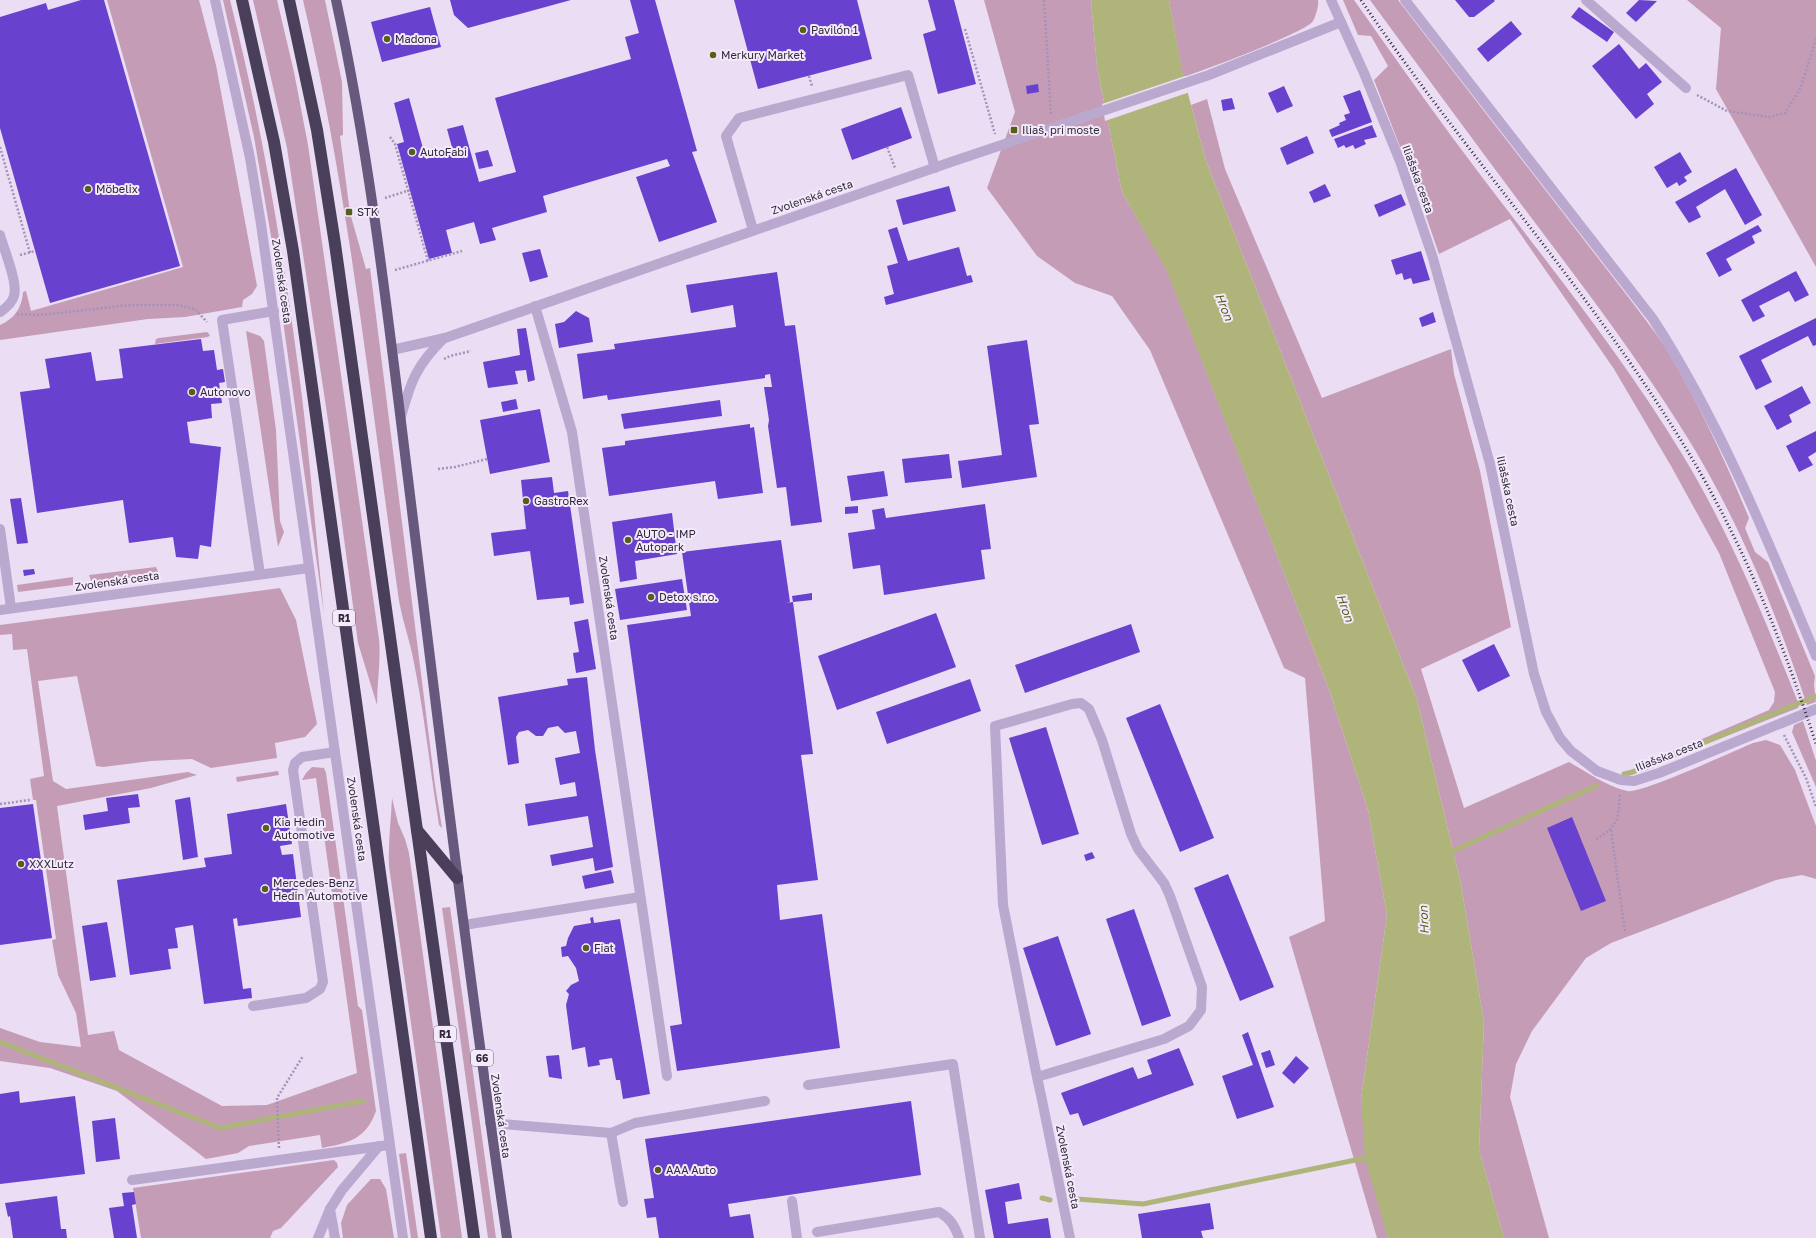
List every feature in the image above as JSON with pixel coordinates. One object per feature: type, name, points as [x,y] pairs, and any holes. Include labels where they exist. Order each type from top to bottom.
[{"type":"highway","name":"R1","points":[[242,0],[274,142],[293,251],[431,1238]]},
{"type":"highway","name":"R1","points":[[289,0],[317,130],[335,244],[474,1238]]},
{"type":"highway","points":[[417,830],[457,878]]},
{"type":"main road","name":"Zvolenská cesta","points":[[336,0],[364,156],[392,350],[457,878],[507,1238]]},
{"type":"street","name":"Zvolenská cesta","points":[[214,0],[250,158],[262,224],[335,752],[384,1146],[403,1238]]},
{"type":"street","name":"Iliašska cesta","points":[[1331,0],[1400,162],[1432,255],[1490,464],[1534,674],[1546,712],[1556,731],[1571,751],[1597,770],[1621,780],[1634,781],[1645,779],[1816,709]]},
{"type":"street","points":[[1405,0],[1653,319],[1680,362],[1753,507],[1816,656]]},
{"type":"street","points":[[1586,0],[1686,88]]},
{"type":"street","name":"Zvolenská cesta","points":[[392,350],[444,338],[753,230],[1209,75],[1341,22]]},
{"type":"street","points":[[753,230],[726,136],[739,118],[908,75],[934,168]]},
{"type":"street","points":[[0,235],[15,287],[14,297],[3,310]]},
{"type":"street","name":"Zvolenská cesta","points":[[535,306],[572,432],[667,1076]]},
{"type":"street","points":[[260,574],[222,320],[274,311]]},
{"type":"street","name":"Zvolenská cesta","points":[[400,419],[408,388],[423,361],[444,338]]},
{"type":"street","points":[[0,529],[11,608]]},
{"type":"street","name":"Zvolenská cesta","points":[[0,610],[309,568]]},
{"type":"street","name":"Zvolenská cesta","points":[[1038,1077],[1164,1039],[1189,1026],[1201,1010],[1202,987],[1170,896],[1164,883],[1136,844],[1102,740],[1089,709],[1081,703],[1072,704],[995,726],[1003,905],[1070,1238]]},
{"type":"street","points":[[253,1006],[306,998],[320,989],[323,982],[293,770],[295,763],[302,757],[335,752]]},
{"type":"street","points":[[464,925],[640,897]]},
{"type":"street","points":[[808,1085],[953,1064],[980,1238]]},
{"type":"street","points":[[490,1123],[611,1133],[635,1123],[765,1101]]},
{"type":"street","points":[[611,1133],[623,1202]]},
{"type":"street","points":[[132,1180],[384,1146]]},
{"type":"street","points":[[319,1238],[330,1209],[342,1190],[384,1146]]},
{"type":"street","points":[[792,1201],[797,1238]]},
{"type":"street","points":[[330,1209],[335,1238]]},
{"type":"street","points":[[817,1232],[938,1212],[947,1216],[954,1225],[959,1238]]},
{"type":"path","points":[[1044,0],[1052,128]]},
{"type":"path","points":[[965,29],[998,146]]},
{"type":"path","points":[[1686,88],[1727,111],[1769,117],[1785,113],[1801,87],[1816,39]]},
{"type":"path","points":[[390,137],[395,144],[428,261]]},
{"type":"path","points":[[0,147],[30,253]]},
{"type":"path","points":[[887,147],[899,180]]},
{"type":"path","points":[[385,199],[409,191]]},
{"type":"path","points":[[395,270],[462,251]]},
{"type":"path","points":[[3,310],[18,315],[40,315],[130,305],[177,306],[195,309],[207,322]]},
{"type":"path","points":[[443,359],[470,351]]},
{"type":"path","points":[[438,470],[487,459]]},
{"type":"path","points":[[1779,724],[1806,778],[1816,808]]},
{"type":"path","points":[[1596,839],[1611,830],[1618,817],[1621,780]]},
{"type":"path","points":[[0,804],[30,800]]},
{"type":"path","points":[[1611,830],[1625,932]]},
{"type":"path","points":[[280,1160],[277,1128],[277,1098],[303,1056]]},
{"type":"shaded area","points":[[107,0],[199,0],[216,65],[257,286],[252,294],[243,300],[242,307],[185,317],[148,319],[0,340],[0,325],[9,320],[19,308],[23,292],[26,291],[31,311],[183,267]]},
{"type":"shaded area","points":[[223,0],[230,0],[241,44],[277,223],[301,391],[324,614],[272,242],[254,137]]},
{"type":"shaded area","points":[[253,0],[277,0],[294,72],[308,145],[379,639],[380,656],[377,705],[358,643],[329,427],[287,148]]},
{"type":"shaded area","points":[[303,0],[325,0],[342,82],[343,135],[340,136],[350,213],[366,269],[370,268],[435,785],[442,828],[439,825],[418,683],[398,594],[368,370],[346,221],[319,73]]},
{"type":"shaded area","points":[[984,0],[1091,0],[1097,67],[1122,192],[1167,270],[1330,692],[1368,810],[1387,915],[1361,1099],[1388,1238],[1377,1238],[1289,937],[1325,921],[1305,678],[1284,668],[1150,350],[1112,296],[1075,283],[1037,256],[987,188],[1015,112]]},
{"type":"shaded area","points":[[1169,0],[1318,0],[1318,2],[1313,21],[1293,34],[1253,51],[1183,77]]},
{"type":"shaded area","points":[[1343,0],[1354,0],[1402,69],[1485,181],[1612,348],[1659,418],[1682,454],[1716,514],[1731,545],[1773,641],[1799,705],[1798,708],[1691,750],[1645,771],[1628,775],[1626,772],[1769,710],[1774,702],[1775,692],[1719,553],[1671,466],[1614,369],[1510,219],[1439,254],[1417,190],[1374,80],[1388,66],[1371,36],[1358,35]]},
{"type":"shaded area","points":[[1370,0],[1398,0],[1629,298],[1665,347],[1700,410],[1730,474],[1749,518],[1745,528],[1755,552],[1768,562],[1815,676],[1814,685],[1816,702],[1807,705],[1783,638],[1757,572],[1742,539],[1710,476],[1673,415],[1593,300]]},
{"type":"shaded area","points":[[1687,0],[1816,0],[1816,267],[1716,89],[1721,28]]},
{"type":"shaded area","points":[[1207,99],[1225,169],[1322,398],[1451,349],[1454,374],[1480,471],[1511,627],[1421,669],[1464,808],[1569,762],[1619,789],[1627,791],[1636,790],[1668,779],[1753,743],[1766,740],[1780,745],[1795,770],[1816,826],[1816,879],[1802,875],[1776,880],[1611,943],[1586,958],[1532,1031],[1516,1064],[1510,1097],[1549,1238],[1504,1238],[1479,1150],[1484,1022],[1461,884],[1417,700],[1206,161],[1191,105]]},
{"type":"shaded area","points":[[246,331],[260,336],[264,341],[276,430],[280,521],[284,532],[278,547]]},
{"type":"shaded area","points":[[207,332],[210,335],[208,337],[155,344],[156,339],[159,338]]},
{"type":"shaded area","points":[[156,567],[159,574],[92,583],[89,575]]},
{"type":"shaded area","points":[[73,577],[73,585],[18,592],[17,585]]},
{"type":"shaded area","points":[[280,588],[296,620],[317,724],[305,737],[275,743],[277,758],[211,768],[192,759],[151,761],[103,767],[96,766],[77,676],[38,681],[53,781],[66,789],[188,772],[197,775],[151,788],[57,806],[88,1035],[114,1031],[119,1050],[222,1106],[267,1105],[357,1073],[316,778],[302,780],[312,767],[324,768],[326,773],[358,1006],[362,1010],[376,1111],[372,1120],[362,1134],[340,1144],[322,1148],[320,1135],[249,1146],[238,1153],[206,1159],[117,1091],[50,1068],[0,1061],[0,1028],[40,1042],[81,1047],[76,1013],[58,975],[52,940],[56,939],[36,800],[33,800],[30,779],[44,776],[27,649],[13,650],[12,634],[0,635],[0,625]]},
{"type":"shaded area","points":[[1803,721],[1816,761],[1816,787],[1792,732],[1794,725]]},
{"type":"shaded area","points":[[278,771],[279,775],[237,782],[236,777]]},
{"type":"shaded area","points":[[392,798],[398,823],[409,853],[462,1238],[441,1238],[389,866]]},
{"type":"shaded area","points":[[450,907],[496,1238],[488,1238],[442,908]]},
{"type":"shaded area","points":[[406,1153],[418,1238],[411,1238],[399,1154]]},
{"type":"shaded area","points":[[334,1160],[338,1167],[281,1228],[273,1231],[270,1238],[141,1238],[133,1188]]},
{"type":"shaded area","points":[[371,1179],[380,1179],[386,1189],[394,1238],[343,1238],[341,1223],[347,1205]]},
{"type":"water","name":"Hron","points":[[1091,0],[1169,0],[1183,75],[1206,161],[1417,700],[1461,884],[1484,1022],[1479,1150],[1504,1238],[1388,1238],[1365,1158],[1361,1099],[1387,915],[1368,810],[1330,692],[1167,271],[1122,192],[1097,67]]},
{"type":"pier","points":[[1185,76],[1190,92],[1105,121],[1102,104]]},
{"type":"building","name":"Möbelix","points":[[81,0],[104,0],[180,266],[50,303],[0,128],[0,17],[46,3],[48,10]]},
{"type":"building","points":[[450,0],[571,0],[468,28],[454,15]]},
{"type":"building","points":[[630,0],[655,0],[697,151],[692,152],[717,222],[659,242],[636,177],[670,166],[667,159],[543,196],[547,212],[492,228],[496,240],[480,244],[474,222],[446,230],[452,253],[429,259],[397,144],[404,142],[394,103],[409,98],[426,159],[453,151],[447,129],[463,125],[479,182],[516,172],[495,98],[631,59],[625,37],[639,33]]},
{"type":"building","name":"Pavilón 1","points":[[734,0],[857,0],[872,59],[758,89]]},
{"type":"building","points":[[928,0],[954,0],[976,84],[938,94],[923,34],[936,30]]},
{"type":"building","points":[[1455,0],[1495,1],[1474,17],[1469,17]]},
{"type":"building","points":[[1639,0],[1657,1],[1636,22],[1626,13]]},
{"type":"building","points":[[430,7],[441,47],[382,62],[371,22]]},
{"type":"building","points":[[1579,7],[1614,32],[1607,42],[1571,17]]},
{"type":"building","points":[[1511,21],[1522,34],[1488,62],[1477,49]]},
{"type":"building","points":[[1619,44],[1639,69],[1646,63],[1662,82],[1647,94],[1654,104],[1636,119],[1592,66]]},
{"type":"building","points":[[1038,84],[1039,92],[1027,94],[1026,86]]},
{"type":"building","points":[[1284,86],[1293,106],[1277,113],[1268,93]]},
{"type":"building","points":[[1360,90],[1372,122],[1332,137],[1329,130],[1340,125],[1339,123],[1346,120],[1344,115],[1350,113],[1343,96]]},
{"type":"building","points":[[1232,98],[1235,109],[1223,111],[1221,100]]},
{"type":"building","points":[[901,107],[912,138],[852,160],[841,129]]},
{"type":"building","points":[[1372,125],[1377,137],[1364,140],[1366,144],[1355,149],[1353,145],[1346,148],[1344,145],[1338,148],[1334,139]]},
{"type":"building","points":[[1307,136],[1314,153],[1287,165],[1280,148]]},
{"type":"building","points":[[488,150],[493,166],[479,169],[475,153]]},
{"type":"building","points":[[1680,152],[1692,172],[1684,177],[1687,181],[1679,186],[1677,182],[1667,188],[1654,167]]},
{"type":"building","points":[[1736,168],[1762,215],[1745,225],[1725,189],[1696,207],[1701,217],[1689,223],[1675,202]]},
{"type":"building","points":[[1325,184],[1331,196],[1314,203],[1309,192]]},
{"type":"building","points":[[949,186],[956,211],[903,225],[896,200]]},
{"type":"building","points":[[1401,194],[1406,205],[1379,217],[1374,205]]},
{"type":"building","points":[[1758,225],[1762,231],[1752,236],[1755,243],[1726,259],[1732,270],[1719,277],[1706,253]]},
{"type":"building","points":[[897,227],[908,261],[959,247],[967,276],[971,275],[973,282],[886,305],[884,297],[894,294],[887,266],[898,263],[888,230]]},
{"type":"building","points":[[540,249],[548,277],[530,282],[522,253]]},
{"type":"building","points":[[1421,251],[1430,280],[1413,284],[1411,278],[1404,280],[1402,273],[1396,275],[1391,260]]},
{"type":"building","points":[[1796,271],[1809,295],[1795,302],[1789,291],[1759,306],[1765,316],[1753,322],[1741,300]]},
{"type":"building","points":[[777,272],[785,326],[795,325],[822,522],[791,526],[786,487],[777,488],[768,426],[769,420],[764,387],[772,387],[770,374],[765,375],[765,378],[608,400],[607,395],[583,399],[577,354],[615,349],[614,344],[736,327],[733,305],[691,313],[686,285]]},
{"type":"building","points":[[576,311],[589,318],[593,342],[559,348],[555,324],[564,322]]},
{"type":"building","points":[[1433,312],[1436,322],[1422,327],[1419,318]]},
{"type":"building","points":[[1816,318],[1816,345],[1813,346],[1808,336],[1761,360],[1772,382],[1756,390],[1739,356]]},
{"type":"building","points":[[526,328],[535,380],[528,382],[526,370],[515,371],[518,384],[488,388],[483,362],[520,355],[517,329]]},
{"type":"building","points":[[201,339],[203,351],[214,350],[217,370],[223,369],[225,382],[219,383],[222,403],[211,404],[212,418],[187,422],[190,443],[221,447],[211,547],[200,545],[198,559],[176,557],[173,537],[129,543],[123,500],[37,513],[20,392],[50,388],[45,359],[91,352],[96,381],[123,378],[119,349]]},
{"type":"building","points":[[1027,340],[1039,424],[1029,425],[1037,477],[962,488],[958,461],[1002,455],[987,346]]},
{"type":"building","points":[[1802,386],[1811,403],[1789,415],[1792,422],[1777,430],[1764,406]]},
{"type":"building","points":[[516,399],[518,409],[503,412],[501,402]]},
{"type":"building","points":[[720,400],[722,416],[624,429],[621,414]]},
{"type":"building","points":[[540,409],[550,462],[490,474],[480,420]]},
{"type":"building","points":[[750,424],[750,428],[754,427],[763,493],[718,499],[715,481],[609,496],[602,448],[625,445],[625,441]]},
{"type":"building","points":[[1816,431],[1816,452],[1808,457],[1813,465],[1799,472],[1786,446]]},
{"type":"building","points":[[949,454],[952,478],[905,483],[902,459]]},
{"type":"building","points":[[884,471],[888,496],[851,501],[847,476]]},
{"type":"building","points":[[552,477],[554,493],[568,491],[584,603],[570,605],[569,597],[537,600],[530,551],[494,556],[491,533],[526,529],[521,480]]},
{"type":"building","points":[[21,498],[28,543],[17,544],[10,499]]},
{"type":"building","points":[[985,504],[991,549],[981,550],[985,579],[884,595],[880,565],[853,569],[848,533],[875,529],[872,510],[884,508],[886,518]]},
{"type":"building","points":[[858,506],[858,513],[845,514],[845,507]]},
{"type":"building","points":[[672,513],[677,554],[635,561],[637,579],[620,582],[612,522]]},
{"type":"building","points":[[781,540],[790,602],[785,603],[793,602],[813,754],[801,755],[818,880],[777,885],[780,920],[822,914],[840,1048],[677,1071],[670,1026],[682,1024],[627,625],[691,616],[682,552]]},
{"type":"building","points":[[34,569],[35,574],[24,576],[23,570]]},
{"type":"building","name":"Detox s.r.o.","points":[[682,579],[687,610],[620,620],[615,589]]},
{"type":"building","points":[[812,593],[812,600],[793,602],[792,596]]},
{"type":"building","points":[[936,613],[956,667],[837,710],[818,656]]},
{"type":"building","points":[[588,619],[596,669],[576,673],[573,653],[579,652],[574,622]]},
{"type":"building","points":[[1131,624],[1140,652],[1025,693],[1015,665]]},
{"type":"building","points":[[1494,644],[1510,676],[1478,692],[1462,660]]},
{"type":"building","points":[[587,677],[595,750],[613,867],[595,871],[593,858],[552,866],[550,855],[593,847],[588,816],[528,826],[525,804],[577,796],[575,782],[560,785],[555,758],[580,753],[576,731],[565,733],[558,726],[548,728],[543,736],[536,736],[528,730],[519,732],[516,737],[519,763],[508,765],[498,697],[568,685],[567,679]]},
{"type":"building","points":[[970,679],[981,711],[887,744],[876,712]]},
{"type":"building","points":[[1160,704],[1214,838],[1180,852],[1126,718]]},
{"type":"building","points":[[1046,727],[1079,834],[1042,845],[1009,738]]},
{"type":"building","points":[[138,794],[140,807],[128,808],[130,823],[85,830],[83,815],[108,811],[106,798]]},
{"type":"building","points":[[190,797],[198,857],[183,860],[175,800]]},
{"type":"building","name":"XXXLutz","points":[[33,804],[52,938],[0,945],[0,808]]},
{"type":"building","points":[[286,804],[292,844],[280,846],[282,855],[293,854],[301,917],[238,926],[237,918],[233,919],[243,989],[251,988],[252,998],[204,1004],[193,925],[175,928],[178,948],[168,949],[171,969],[130,975],[117,880],[206,867],[204,858],[232,854],[227,814]]},
{"type":"building","points":[[1572,817],[1606,901],[1581,911],[1547,828]]},
{"type":"building","points":[[1092,852],[1095,858],[1086,861],[1084,855]]},
{"type":"building","points":[[611,870],[614,883],[585,889],[582,876]]},
{"type":"building","points":[[1228,874],[1274,987],[1240,1001],[1194,888]]},
{"type":"building","points":[[1134,909],[1171,1016],[1142,1026],[1106,919]]},
{"type":"building","points":[[593,917],[594,923],[620,919],[650,1094],[623,1099],[620,1080],[616,1080],[612,1058],[599,1060],[600,1065],[588,1067],[585,1047],[572,1050],[566,1005],[569,994],[566,991],[571,985],[579,981],[576,968],[568,956],[562,957],[561,947],[566,946],[574,926],[591,923],[590,918]]},
{"type":"building","points":[[107,922],[116,977],[90,981],[82,926]]},
{"type":"building","points":[[1058,936],[1091,1034],[1056,1046],[1023,948]]},
{"type":"building","points":[[1248,1032],[1274,1107],[1237,1119],[1222,1076],[1253,1065],[1242,1035]]},
{"type":"building","points":[[1179,1048],[1194,1085],[1083,1126],[1078,1113],[1070,1115],[1061,1093],[1133,1067],[1138,1079],[1152,1074],[1147,1060]]},
{"type":"building","points":[[1270,1050],[1275,1065],[1266,1068],[1261,1053]]},
{"type":"building","points":[[559,1055],[562,1079],[549,1077],[546,1056]]},
{"type":"building","points":[[1296,1056],[1309,1068],[1294,1084],[1282,1073]]},
{"type":"building","points":[[19,1091],[20,1103],[75,1096],[85,1174],[0,1184],[0,1094]]},
{"type":"building","points":[[911,1101],[921,1175],[728,1204],[730,1217],[750,1214],[754,1238],[659,1238],[656,1217],[647,1218],[644,1199],[654,1198],[645,1139]]},
{"type":"building","points":[[115,1118],[120,1159],[96,1162],[92,1121]]},
{"type":"building","points":[[1019,1183],[1022,1199],[1005,1202],[1008,1224],[1048,1218],[1051,1238],[994,1238],[985,1190]]},
{"type":"building","points":[[134,1192],[136,1204],[132,1205],[137,1238],[114,1238],[109,1208],[124,1206],[122,1193]]},
{"type":"building","points":[[57,1196],[61,1229],[66,1229],[67,1238],[13,1238],[10,1216],[8,1217],[5,1203]]},
{"type":"building","points":[[1210,1203],[1214,1229],[1201,1231],[1203,1238],[1142,1238],[1138,1214]]},
{"type":"waterway","points":[[1624,774],[1633,772],[1816,696]]},
{"type":"waterway","points":[[1448,853],[1596,786]]},
{"type":"waterway","points":[[0,1042],[220,1128],[363,1101]]},
{"type":"waterway","points":[[1077,1199],[1143,1204],[1365,1158],[1371,1160]]},
{"type":"waterway","points":[[1042,1198],[1050,1200]]},
{"type":"railway","points":[[1361,0],[1400,56],[1606,329],[1682,442],[1723,514],[1758,589],[1789,666],[1816,744]]},
{"type":"place","name":"Pavilón 1","points":[[803,30]]},
{"type":"place","name":"Madona","points":[[387,39]]},
{"type":"place","name":"Merkury Market","points":[[713,55]]},
{"type":"place","name":"Iliaš, pri moste","points":[[1014,130]]},
{"type":"place","name":"AutoFabi","points":[[412,152]]},
{"type":"place","name":"Möbelix","points":[[88,189]]},
{"type":"place","name":"STK","points":[[349,212]]},
{"type":"place","name":"Autonovo","points":[[192,392]]},
{"type":"place","name":"GastroRex","points":[[526,501]]},
{"type":"place","name":"AUTO - IMP Autopark","points":[[628,540]]},
{"type":"place","name":"Detox s.r.o.","points":[[651,597]]},
{"type":"place","name":"Kia Hedin Automotive","points":[[266,828]]},
{"type":"place","name":"XXXLutz","points":[[21,864]]},
{"type":"place","name":"Mercedes-Benz Hedin Automotive","points":[[265,889]]},
{"type":"place","name":"Fiat","points":[[586,948]]},
{"type":"place","name":"AAA Auto","points":[[658,1170]]}]
